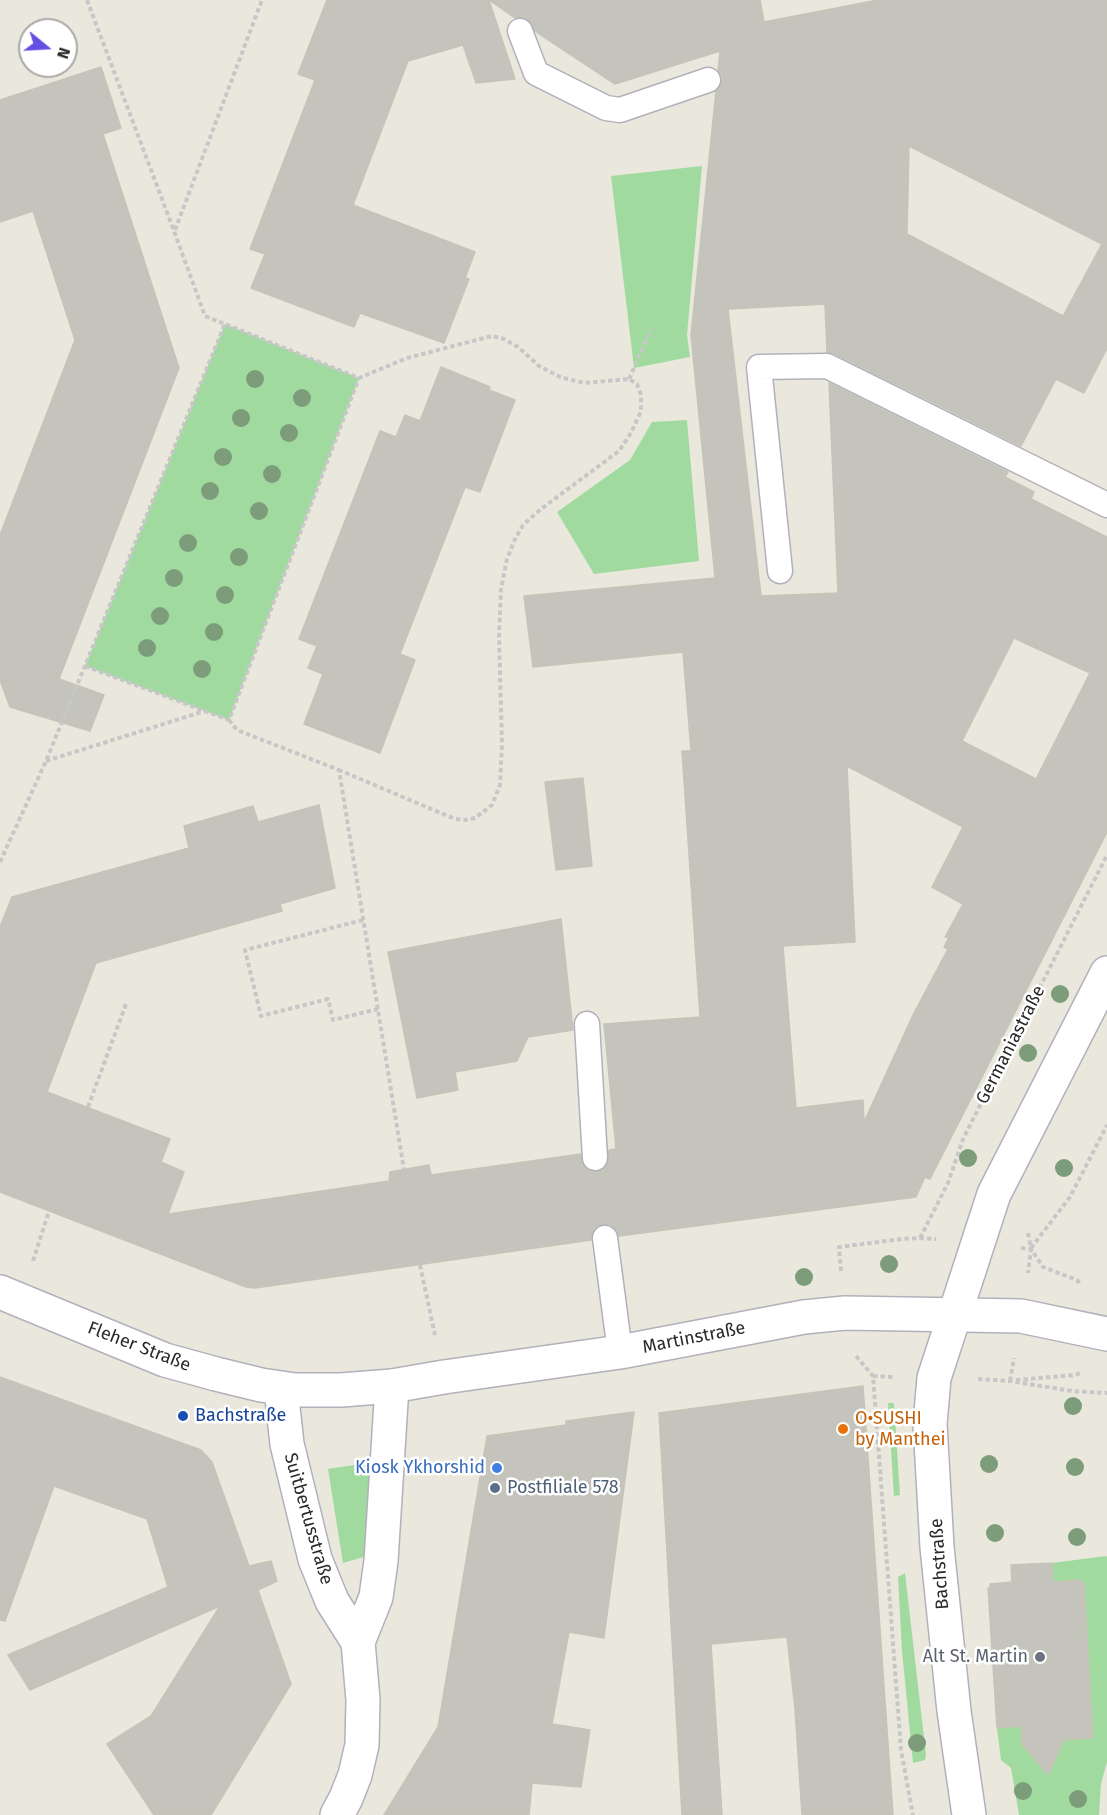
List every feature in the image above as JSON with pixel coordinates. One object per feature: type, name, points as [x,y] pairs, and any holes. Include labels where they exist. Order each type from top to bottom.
[{"type":"street","points":[[955,1315],[994,1194],[1107,973]]},
{"type":"street","name":"Fleher Straße","points":[[10,1296],[165,1360],[281,1389]]},
{"type":"street","name":"Martinstraße","points":[[281,1389],[341,1390],[392,1386],[620,1352],[804,1317],[845,1313],[1021,1316],[1107,1334]]},
{"type":"street","name":"Bachstraße","points":[[955,1315],[934,1378],[930,1424],[938,1558],[954,1711],[969,1815]]},
{"type":"street","name":"Suitbertusstraße","points":[[337,1815],[352,1782],[362,1745],[363,1700],[358,1642],[376,1597],[381,1561],[392,1386]]},
{"type":"street","name":"Suitbertusstraße","points":[[281,1389],[287,1444],[315,1559],[332,1601],[358,1642]]},
{"type":"lane","points":[[520,31],[536,73],[606,108],[620,110],[708,80]]},
{"type":"lane","points":[[780,572],[759,367],[827,366],[1107,505]]},
{"type":"lane","points":[[587,1024],[595,1158]]},
{"type":"lane","points":[[605,1238],[620,1352]]},
{"type":"path","points":[[85,666],[230,720],[237,730],[454,819],[475,818],[492,805],[500,785],[501,589],[507,559],[515,538],[523,525],[541,509],[619,451],[631,433],[641,411],[641,395],[637,384],[629,379],[584,382],[560,377],[539,366],[518,347],[504,339],[492,336],[407,358],[359,378],[205,316],[87,0]]},
{"type":"path","points":[[174,231],[262,0]]},
{"type":"path","points":[[0,862],[46,761],[225,324]]},
{"type":"path","points":[[629,379],[651,329]]},
{"type":"path","points":[[230,720],[359,378]]},
{"type":"path","points":[[46,761],[206,711]]},
{"type":"path","points":[[339,770],[404,1170]]},
{"type":"path","name":"Germaniastraße","points":[[920,1238],[948,1183],[963,1139],[1107,855]]},
{"type":"path","points":[[363,920],[245,950],[261,1016],[328,999],[333,1020],[378,1009]]},
{"type":"path","points":[[88,1107],[126,1004]]},
{"type":"path","points":[[1028,1272],[1031,1249],[1070,1197],[1107,1125]]},
{"type":"path","points":[[10,1296],[49,1211]]},
{"type":"path","points":[[842,1280],[838,1247],[920,1238],[939,1239]]},
{"type":"path","points":[[1031,1249],[1042,1267],[1077,1280],[1084,1289]]},
{"type":"path","points":[[420,1265],[444,1377]]},
{"type":"path","points":[[854,1355],[873,1376],[901,1750],[913,1815]]},
{"type":"path","points":[[1010,1381],[1015,1356]]},
{"type":"path","points":[[1010,1381],[1075,1375]]},
{"type":"path","points":[[873,1376],[889,1377]]},
{"type":"path","points":[[979,1379],[1010,1381],[1072,1391],[1107,1393]]},
{"type":"green space","points":[[702,166],[687,335],[690,357],[634,368],[611,176]]},
{"type":"green space","points":[[225,324],[359,378],[229,720],[85,666]]},
{"type":"green space","points":[[687,420],[699,561],[594,574],[557,512],[630,460],[652,422]]},
{"type":"green space","points":[[888,1403],[894,1403],[900,1495],[894,1496]]},
{"type":"green space","points":[[373,1462],[367,1556],[343,1563],[328,1469]]},
{"type":"green space","points":[[1106,1556],[1107,1762],[1101,1784],[1099,1815],[1019,1815],[1011,1768],[1001,1760],[997,1728],[1021,1726],[1026,1749],[1037,1759],[1061,1740],[1093,1738],[1084,1584],[1078,1580],[1079,1584],[1053,1585],[1052,1563]]},
{"type":"green space","points":[[905,1573],[926,1755],[925,1760],[913,1763],[902,1651],[898,1577]]},
{"type":"building","points":[[327,0],[489,0],[515,79],[476,83],[463,45],[408,61],[353,205],[475,252],[465,278],[469,279],[444,343],[360,313],[354,327],[251,288],[265,254],[250,249],[315,80],[298,74]]},
{"type":"building","points":[[489,0],[760,0],[764,22],[878,0],[1107,0],[1107,348],[1084,393],[1056,379],[1021,446],[827,352],[825,304],[728,309],[761,596],[838,593],[829,383],[1008,472],[1005,477],[1034,492],[1031,499],[1107,537],[1107,832],[930,1179],[925,1177],[916,1197],[619,1236],[611,1225],[604,1224],[596,1227],[591,1240],[255,1288],[246,1287],[0,1192],[0,927],[12,897],[189,848],[184,826],[253,806],[258,822],[319,805],[335,888],[280,904],[282,911],[96,963],[47,1092],[170,1139],[161,1162],[184,1172],[168,1214],[389,1181],[390,1172],[429,1165],[431,1175],[581,1154],[583,1165],[588,1170],[595,1172],[602,1170],[608,1164],[609,1150],[616,1149],[604,1024],[700,1017],[682,751],[691,751],[683,652],[533,667],[524,596],[715,578],[691,335],[716,91],[722,82],[722,76],[718,71],[720,51],[615,84],[535,31],[528,20],[522,17],[515,18]],"holes":[[[909,146],[1102,244],[1063,316],[907,234]],[[1014,638],[1090,673],[1036,779],[962,741]],[[847,766],[963,827],[932,887],[963,904],[945,937],[949,937],[944,947],[948,949],[913,1015],[864,1122],[863,1100],[796,1108],[783,946],[855,942]]]},
{"type":"building","points":[[101,67],[121,128],[103,134],[179,368],[59,679],[104,695],[90,731],[10,707],[0,680],[0,535],[75,340],[33,211],[0,222],[0,100],[67,78],[78,78],[78,75]]},
{"type":"building","points":[[441,367],[515,400],[480,492],[465,487],[400,654],[415,660],[380,753],[304,724],[323,674],[308,668],[317,646],[299,639],[380,431],[396,437],[405,415],[420,421]]},
{"type":"building","points":[[583,778],[592,866],[556,870],[545,782]]},
{"type":"building","points":[[561,919],[573,1030],[528,1037],[517,1061],[455,1072],[458,1090],[417,1098],[388,952]]},
{"type":"building","points":[[0,1377],[201,1450],[212,1462],[249,1566],[271,1561],[277,1581],[258,1590],[291,1684],[211,1815],[154,1815],[107,1744],[151,1716],[220,1606],[30,1690],[8,1655],[168,1587],[147,1519],[54,1486],[5,1621],[0,1620]]},
{"type":"building","points":[[863,1386],[893,1815],[802,1815],[795,1709],[787,1637],[711,1644],[722,1815],[682,1815],[659,1413]]},
{"type":"building","points":[[634,1412],[604,1638],[569,1632],[552,1724],[590,1730],[581,1787],[532,1783],[529,1815],[384,1815],[438,1727],[487,1436],[566,1425],[566,1421]]},
{"type":"building","name":"Alt St. Martin","points":[[1052,1563],[1053,1582],[1081,1580],[1081,1584],[1084,1583],[1093,1738],[1064,1740],[1048,1775],[1022,1744],[1021,1726],[997,1728],[988,1588],[990,1584],[1012,1582],[1011,1565]]},
{"type":"place","name":"Bachstraße","points":[[183,1416]]},
{"type":"place","name":"O•SUSHI by Manthei","points":[[843,1429]]},
{"type":"place","name":"Kiosk Ykhorshid","points":[[497,1468]]},
{"type":"place","name":"Postfiliale 578","points":[[495,1488]]},
{"type":"place","name":"Alt St. Martin","points":[[1040,1657]]}]
